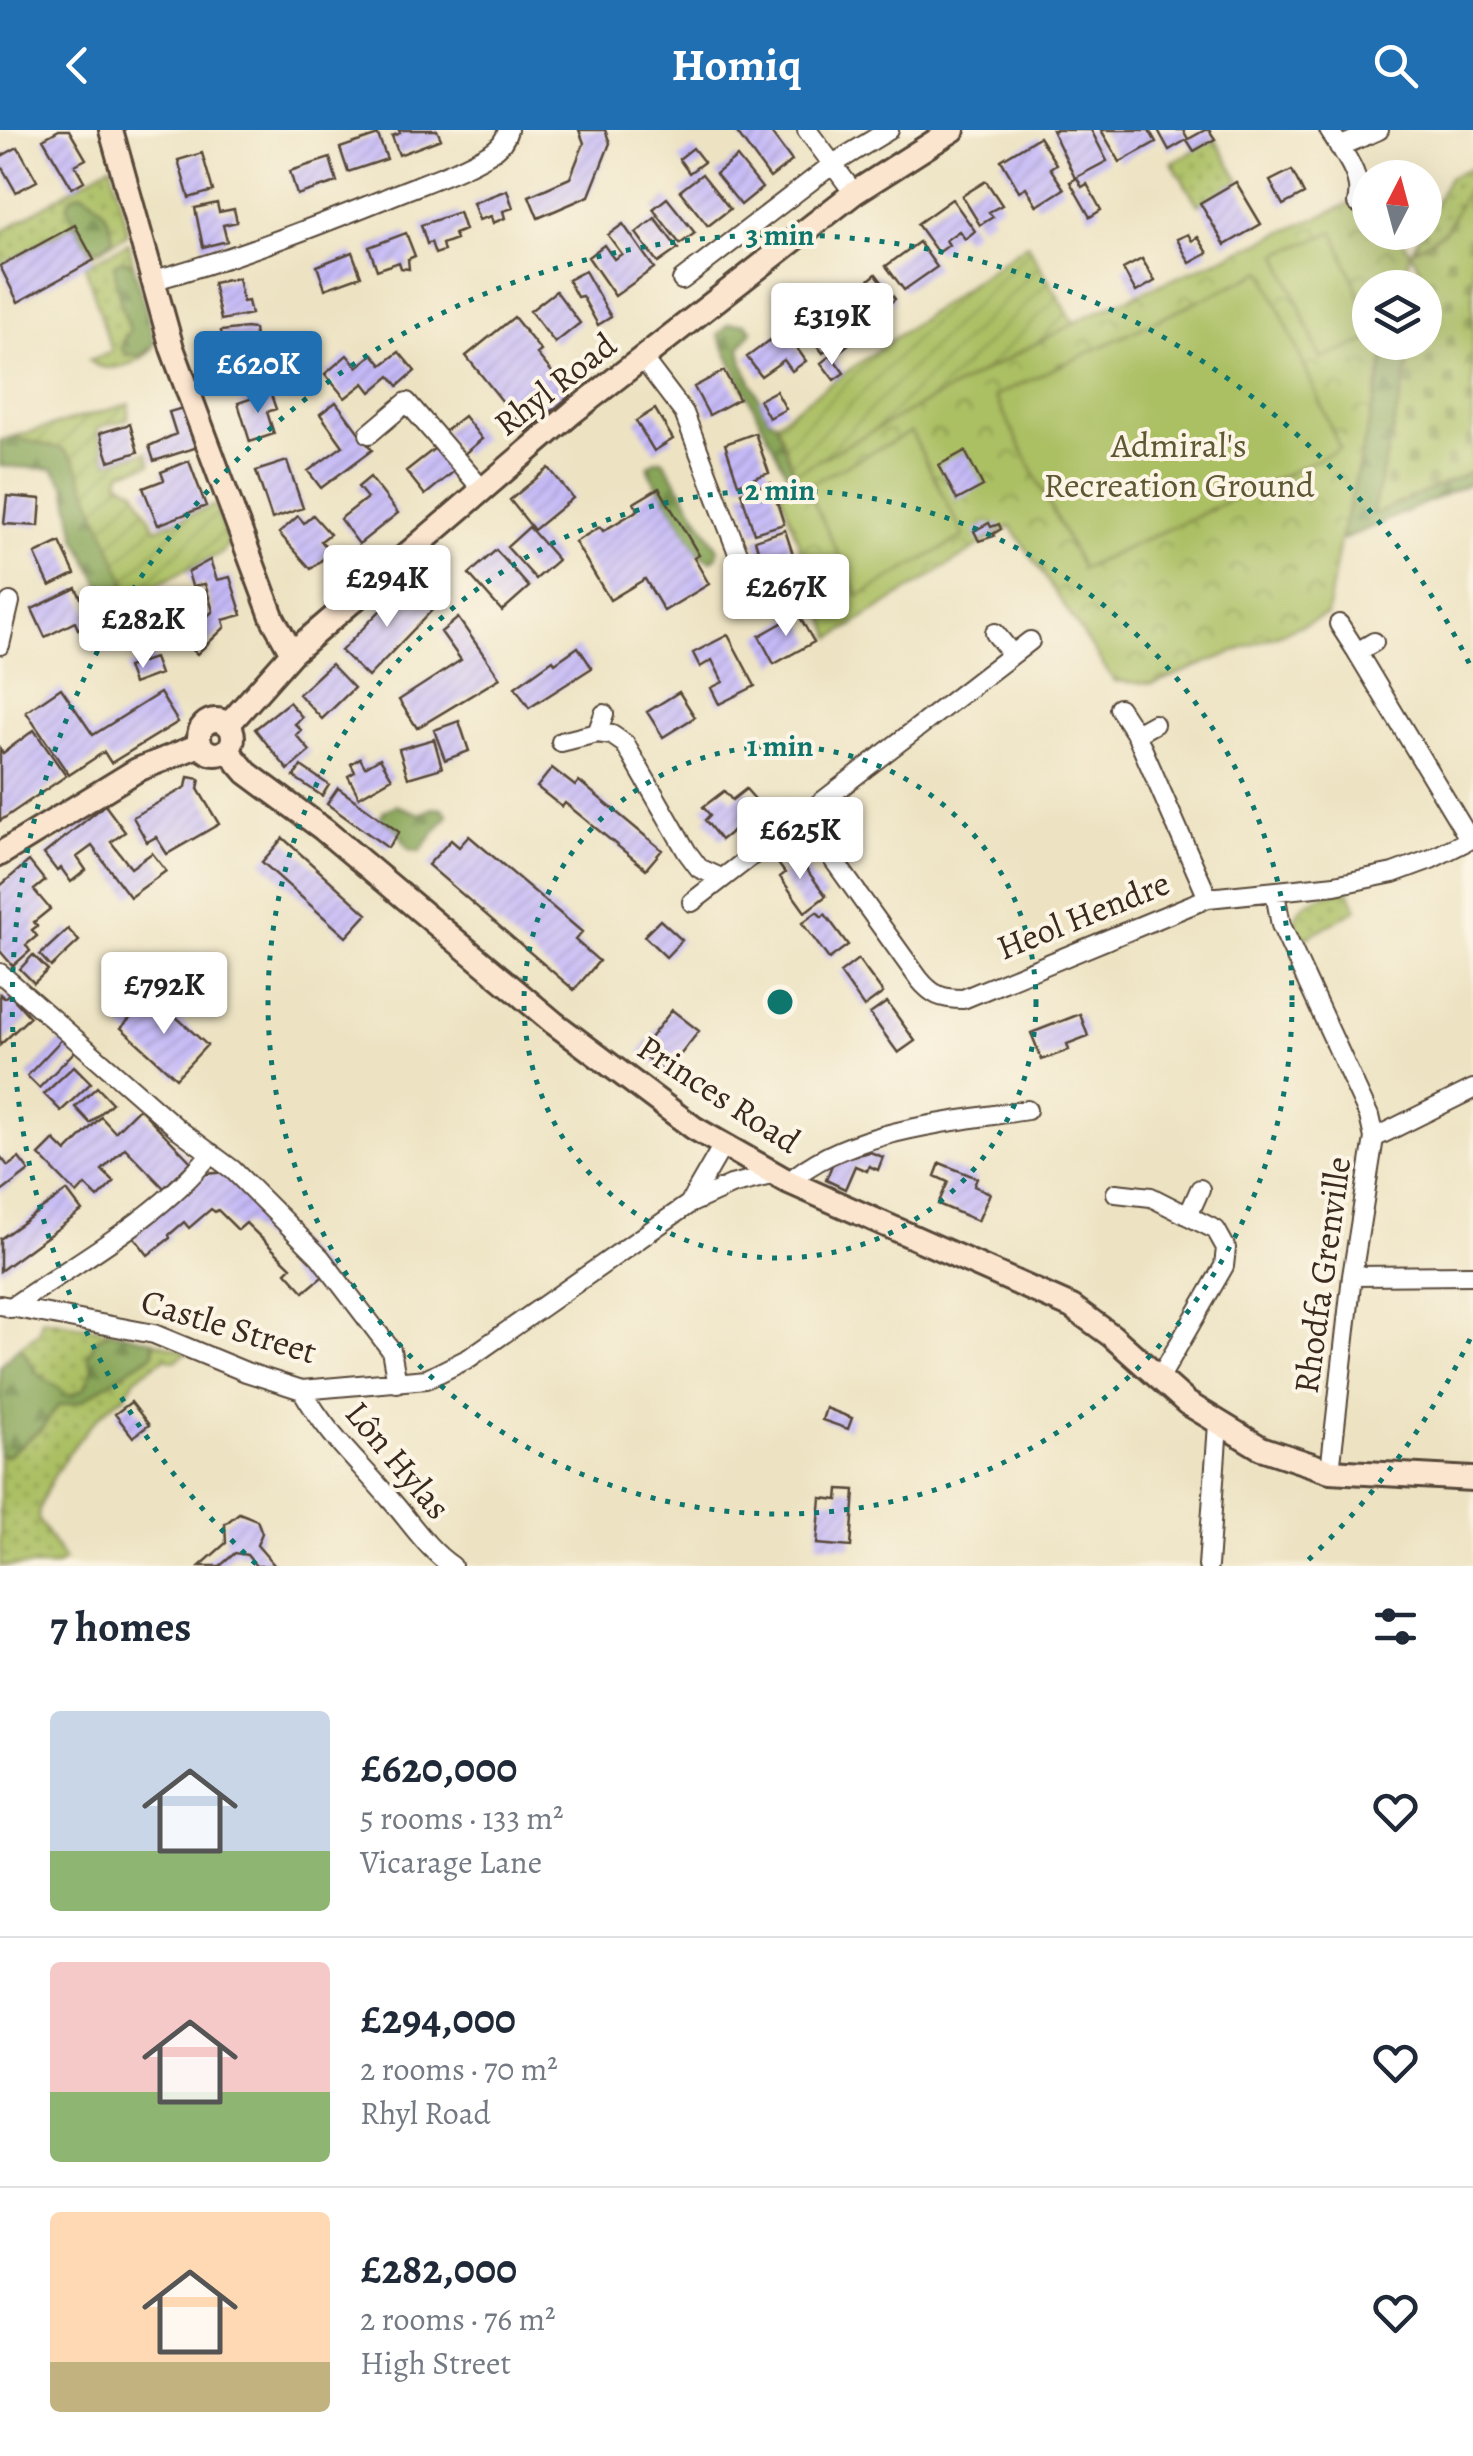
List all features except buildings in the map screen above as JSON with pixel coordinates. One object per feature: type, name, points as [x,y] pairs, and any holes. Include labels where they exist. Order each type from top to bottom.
[{"type":"street","points":[[111,130],[172,348],[272,619],[292,653]]},
{"type":"street","points":[[152,281],[216,264],[462,167],[492,152],[506,140],[508,130]]},
{"type":"street","points":[[807,130],[854,192]]},
{"type":"street","points":[[682,280],[833,164],[889,130]]},
{"type":"street","name":"Rhyl Road","points":[[228,724],[292,653],[481,488],[854,192],[954,130]]},
{"type":"street","points":[[1329,130],[1352,169]]},
{"type":"street","points":[[1339,147],[1379,130]]},
{"type":"street","points":[[642,359],[684,413],[753,592],[764,604],[796,591]]},
{"type":"street","points":[[369,434],[407,402],[481,488]]},
{"type":"street","points":[[0,646],[10,602]]},
{"type":"street","points":[[1339,624],[1471,839]]},
{"type":"street","points":[[995,632],[1012,654]]},
{"type":"street","points":[[692,902],[1030,640]]},
{"type":"street","points":[[1357,652],[1374,642]]},
{"type":"street","points":[[1120,708],[1136,734],[1208,898]]},
{"type":"street","points":[[597,732],[604,714]]},
{"type":"street","points":[[217,720],[228,724],[234,740],[228,750],[215,755],[200,745],[199,733],[205,724],[217,720]]},
{"type":"street","points":[[1136,734],[1154,724]]},
{"type":"street","points":[[562,742],[597,732],[612,735],[625,744],[687,852],[699,868],[721,878]]},
{"type":"street","points":[[0,854],[137,770],[200,745]]},
{"type":"street","name":"Princes Road","points":[[228,750],[247,774],[323,829],[554,1022],[647,1096],[723,1145],[782,1178],[1072,1307],[1218,1424],[1261,1448],[1330,1472],[1473,1479]]},
{"type":"street","name":"Heol Hendre","points":[[802,816],[918,979],[930,994],[945,999],[962,999],[1208,898],[1275,893],[1393,873],[1471,839]]},
{"type":"street","points":[[1275,893],[1281,925],[1369,1116],[1374,1138]]},
{"type":"street","points":[[0,973],[178,1129],[233,1170],[320,1257],[391,1350],[397,1383]]},
{"type":"street","name":"Rhodfa Grenville","points":[[1330,1472],[1352,1276],[1374,1138],[1473,1089]]},
{"type":"street","name":"Castle Street","points":[[5,1306],[154,1334],[302,1390],[427,1379],[470,1358],[689,1204],[732,1185],[782,1178],[810,1162],[894,1134],[1027,1110]]},
{"type":"street","name":"Castle Street","points":[[689,1204],[723,1145]]},
{"type":"street","points":[[5,1306],[102,1246],[191,1179],[211,1153]]},
{"type":"street","points":[[1188,1216],[1200,1189]]},
{"type":"street","points":[[1116,1193],[1151,1197],[1216,1230],[1226,1248],[1224,1266],[1159,1379]]},
{"type":"street","points":[[1352,1276],[1473,1275]]},
{"type":"street","name":"Lôn Hylas","points":[[302,1390],[324,1427],[436,1555],[452,1566]]},
{"type":"street","points":[[1208,1566],[1218,1424]]},
{"type":"green space","points":[[1215,139],[1239,180],[1198,205],[1172,163]]},
{"type":"green space","points":[[111,165],[128,234],[91,255],[74,225],[0,266],[0,233]]},
{"type":"green space","points":[[1473,167],[1472,185],[1442,233],[1442,190],[1448,178]]},
{"type":"green space","points":[[1473,179],[1473,471],[1372,515],[1410,360],[1442,360],[1442,270],[1421,270],[1410,252],[1442,250],[1442,232]]},
{"type":"green space","points":[[81,193],[99,206],[110,224],[113,239],[100,249],[87,247],[67,207],[71,197]]},
{"type":"green space","name":"Admiral's Recreation Ground","points":[[1352,203],[1352,250],[1409,250],[1406,270],[1352,270],[1352,360],[1384,360],[1340,541],[1327,615],[1153,684],[1114,681],[1011,526],[832,638],[777,482],[1087,316]]},
{"type":"green space","points":[[1334,232],[1352,277],[1352,347],[1321,359],[1278,254]]},
{"type":"green space","points":[[129,243],[133,264],[123,260],[120,301],[130,330],[122,341],[139,356],[153,348],[131,363],[104,367],[89,360],[112,352],[85,265]]},
{"type":"green space","points":[[1027,244],[1074,323],[794,473],[776,422]]},
{"type":"green space","points":[[123,260],[133,264],[155,344],[140,356],[126,354],[121,348],[130,330],[114,264]]},
{"type":"green space","points":[[1263,271],[1340,449],[1082,569],[995,396]]},
{"type":"green space","points":[[745,323],[752,330],[740,348],[743,364],[768,418],[776,422],[794,473],[788,476],[718,335],[729,324]]},
{"type":"green space","points":[[1385,360],[1410,360],[1372,514],[1473,471],[1473,482],[1340,541]]},
{"type":"green space","points":[[129,404],[128,419],[97,428],[107,462],[147,452],[151,464],[121,472],[119,482],[135,490],[156,529],[215,505],[228,544],[222,553],[129,598],[75,461],[63,449],[12,437]]},
{"type":"green space","points":[[911,432],[964,536],[859,596],[806,486]]},
{"type":"green space","points":[[12,437],[63,449],[75,461],[129,591],[129,598],[119,605],[107,598],[76,537],[66,487],[53,469],[0,466],[0,441]]},
{"type":"green space","points":[[663,460],[718,549],[712,561],[699,555],[649,472],[649,465]]},
{"type":"green space","points":[[396,805],[420,814],[433,808],[443,809],[448,815],[420,851],[415,851],[406,846],[396,829],[380,819],[384,811]]},
{"type":"green space","points":[[1348,889],[1357,909],[1300,941],[1296,918],[1300,910],[1316,899]]},
{"type":"green space","points":[[42,1319],[110,1331],[96,1340],[88,1355],[93,1370],[84,1389],[69,1397],[37,1373],[20,1346],[39,1333]]},
{"type":"green space","points":[[110,1331],[153,1341],[154,1353],[82,1401],[58,1406],[42,1428],[7,1456],[0,1455],[0,1366],[20,1346],[37,1373],[69,1396],[84,1389],[93,1370],[88,1356],[96,1340]]},
{"type":"green space","points":[[153,1341],[188,1352],[175,1361],[165,1358],[135,1378],[125,1397],[99,1416],[71,1450],[41,1505],[38,1519],[64,1560],[56,1566],[0,1566],[0,1455],[7,1456],[42,1429],[58,1406],[93,1393],[151,1356]]}]
